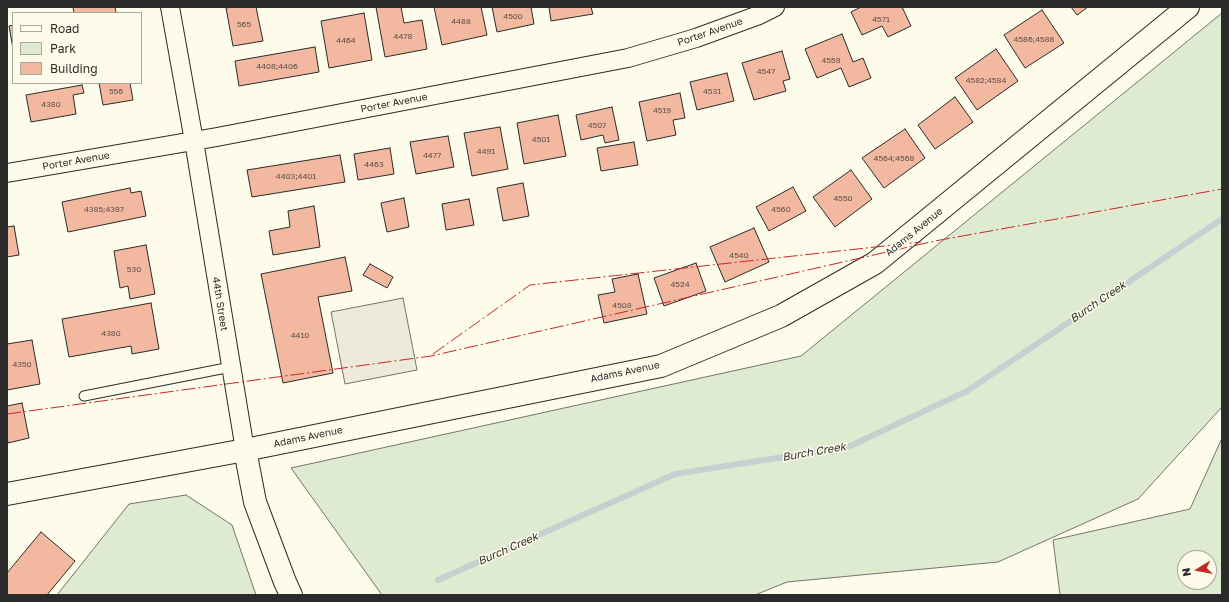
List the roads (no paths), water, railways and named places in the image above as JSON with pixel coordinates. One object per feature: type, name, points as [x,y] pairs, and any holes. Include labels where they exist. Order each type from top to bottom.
[{"type":"street","name":"44th Street","points":[[170,7],[194,141],[244,450],[255,502],[291,595]]},
{"type":"street","name":"Porter Avenue","points":[[7,173],[194,141],[628,58],[696,38],[759,15],[775,7]]},
{"type":"street","name":"Adams Avenue","points":[[7,494],[244,450],[661,366],[781,316],[875,263],[1188,7]]},
{"type":"lane","points":[[84,396],[231,367]]},
{"type":"waterway","name":"Burch Creek","points":[[438,580],[675,474],[848,447],[967,391],[1222,219]]}]
